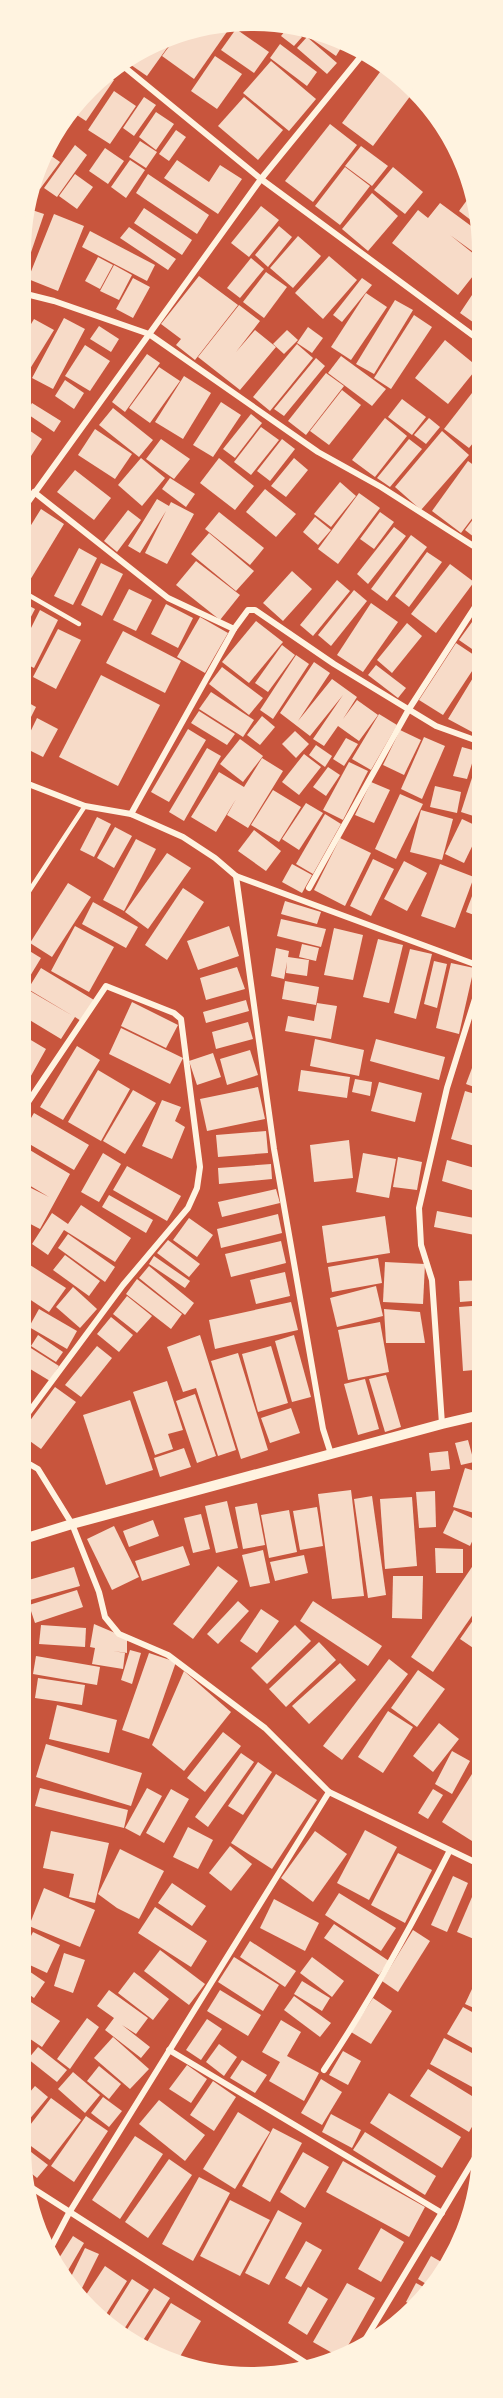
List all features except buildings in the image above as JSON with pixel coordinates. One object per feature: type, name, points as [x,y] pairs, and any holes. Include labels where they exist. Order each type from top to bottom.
[{"type":"street","points":[[27,502],[261,179],[362,56]]},
{"type":"street","points":[[124,67],[261,179],[476,338]]},
{"type":"street","points":[[27,294],[149,334],[318,452],[381,487],[476,548]]},
{"type":"street","points":[[34,492],[168,598],[234,629]]},
{"type":"street","points":[[309,888],[409,709],[476,605]]},
{"type":"street","points":[[132,814],[234,629],[248,610],[255,609],[334,664],[436,726],[476,740]]},
{"type":"street","points":[[27,783],[85,806],[132,814],[183,837],[215,858],[236,876],[476,964]]},
{"type":"street","points":[[236,876],[274,1149],[323,1429],[331,1454]]},
{"type":"street","points":[[27,1104],[106,987],[174,1013],[181,1018],[200,1167],[195,1195],[188,1208],[123,1285],[27,1415]]},
{"type":"street","points":[[442,1424],[432,1280],[421,1245],[419,1208],[447,1088],[476,996]]},
{"type":"street","points":[[27,1538],[476,1416]]},
{"type":"street","points":[[27,1464],[41,1473],[72,1524],[99,1592],[105,1617],[119,1634],[168,1655],[265,1728],[329,1792],[476,1864]]},
{"type":"street","points":[[27,1676],[27,1715]]},
{"type":"street","points":[[51,2248],[69,2212],[329,1792]]},
{"type":"street","points":[[324,2070],[358,2020],[410,1930],[449,1852]]},
{"type":"street","points":[[170,2050],[442,2213]]},
{"type":"street","points":[[365,2340],[476,2155]]},
{"type":"street","points":[[30,2186],[307,2364]]},
{"type":"lane","points":[[27,595],[79,624]]},
{"type":"lane","points":[[27,894],[85,806]]}]
